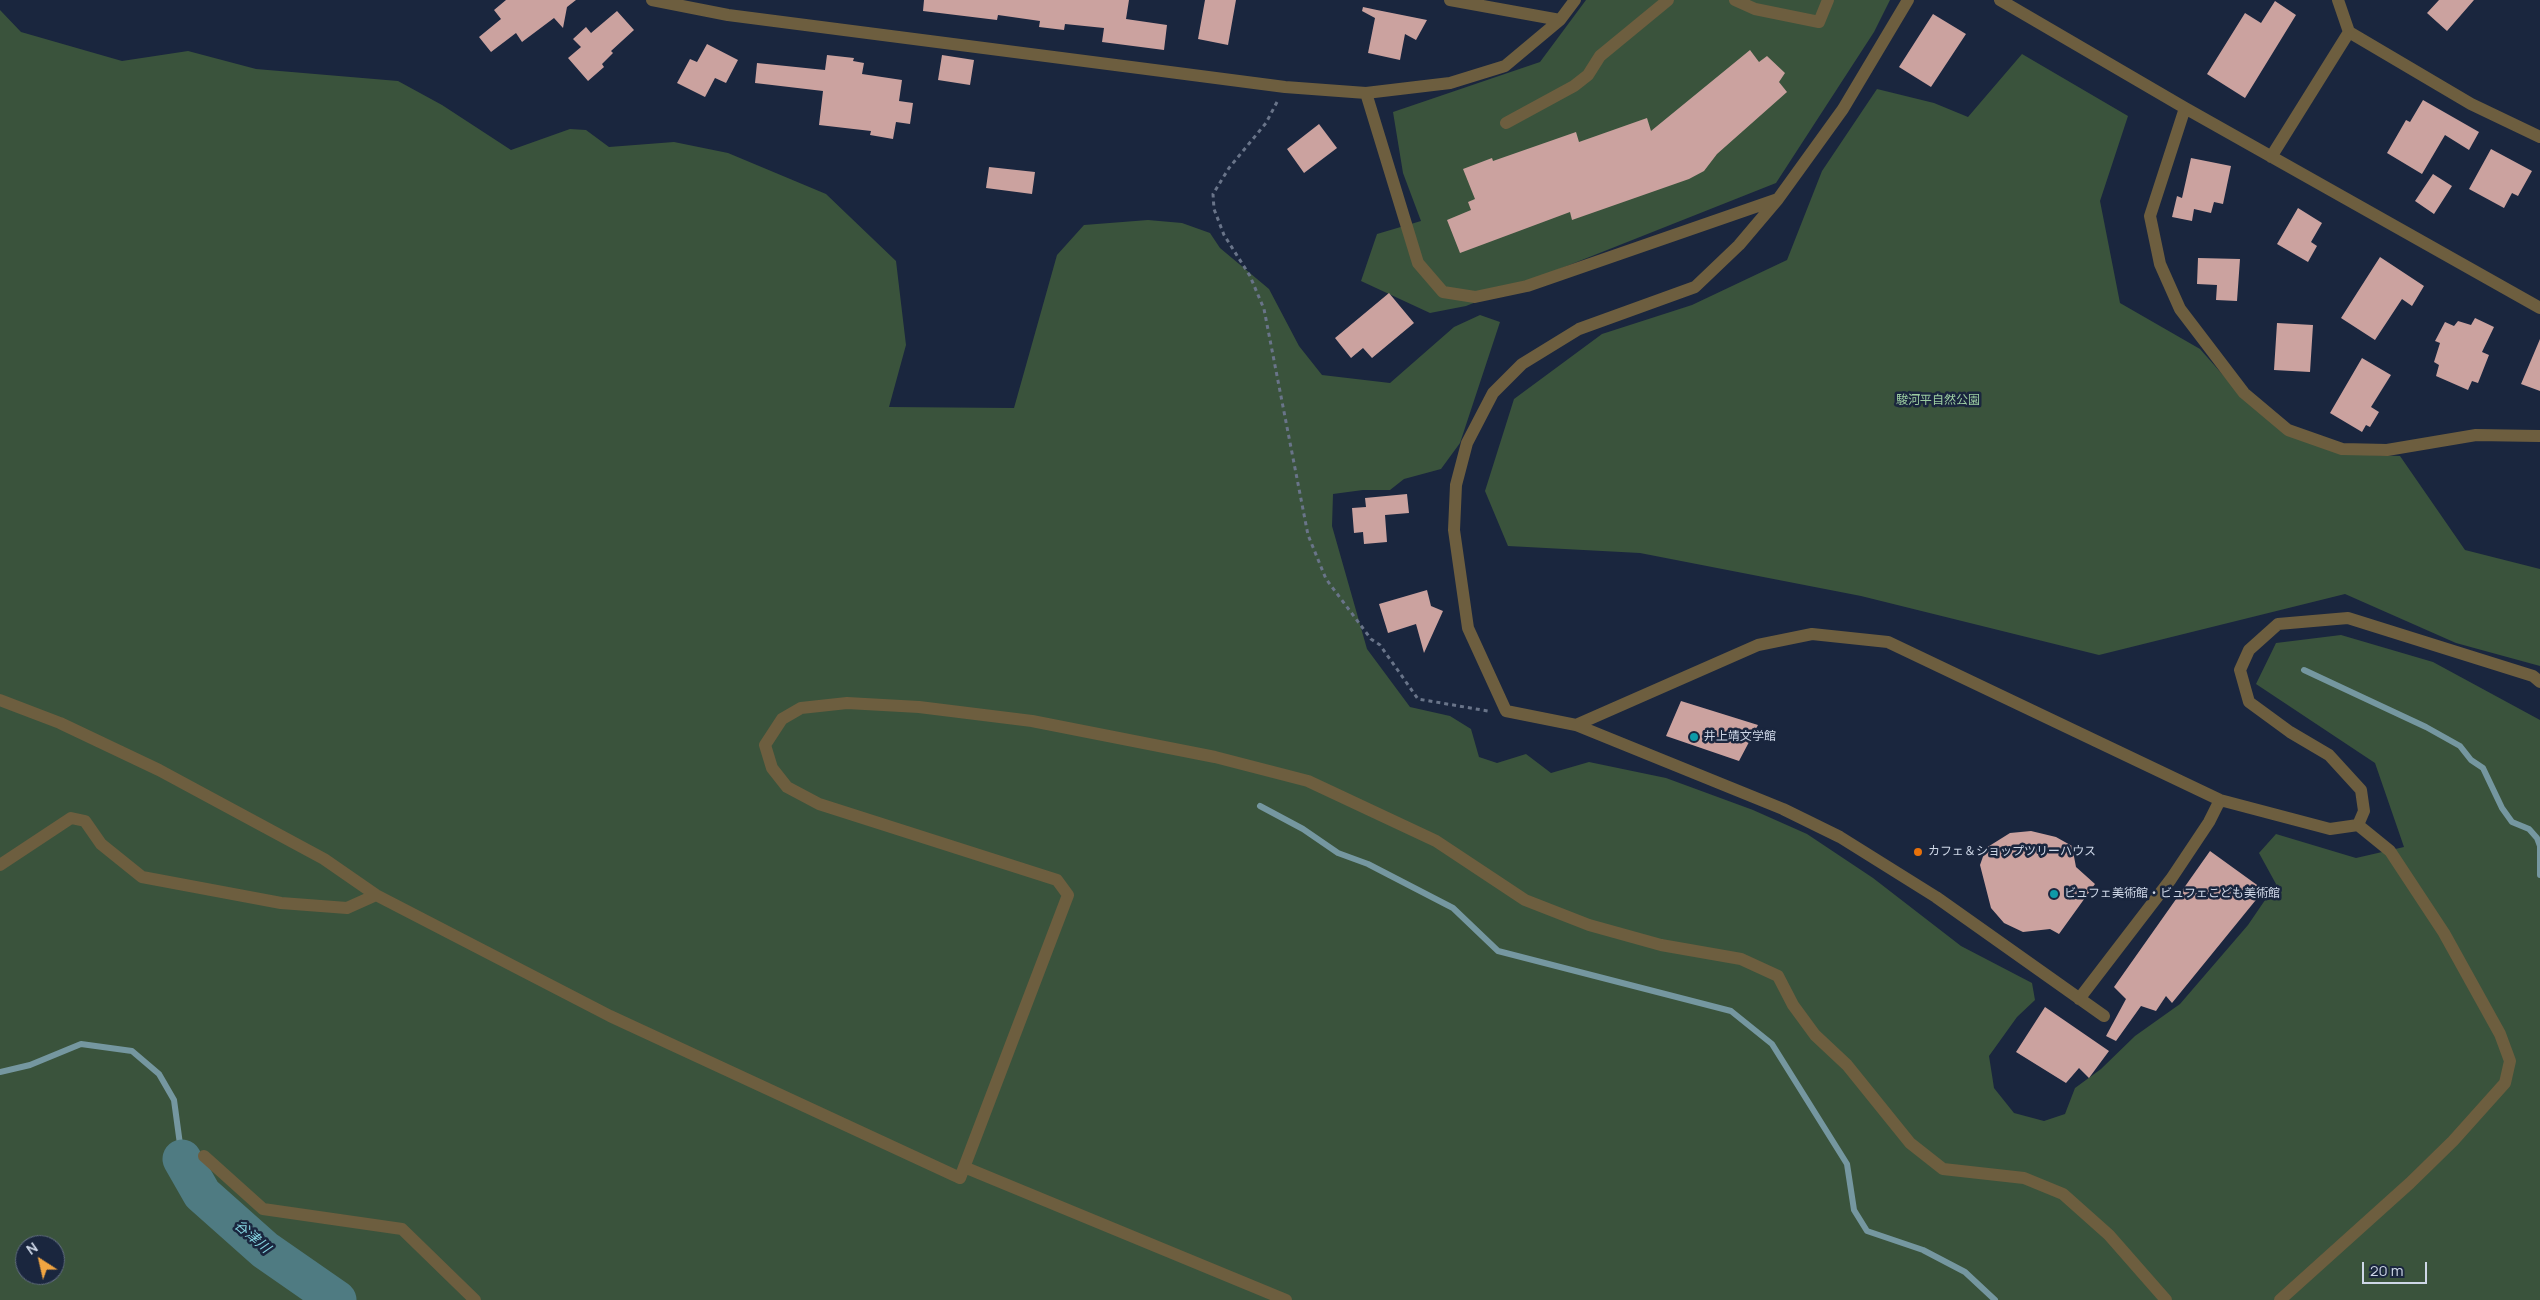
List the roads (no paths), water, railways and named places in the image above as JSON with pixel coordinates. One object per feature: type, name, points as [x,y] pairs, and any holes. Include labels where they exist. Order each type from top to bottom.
[{"type":"street","points":[[652,0],[728,15],[1285,87],[1366,92],[1450,83],[1505,66],[1560,20],[1575,0]]},
{"type":"street","points":[[1450,0],[1560,20]]},
{"type":"street","points":[[1506,123],[1574,86],[1588,74],[1600,56],[1668,0]]},
{"type":"street","points":[[1735,0],[1754,9],[1820,22],[1828,0]]},
{"type":"street","points":[[1908,0],[1843,109],[1778,199],[1739,245],[1695,287],[1579,329],[1522,364],[1493,393],[1467,443],[1456,485],[1454,530],[1468,628],[1506,711],[1576,725],[1783,809],[1840,837],[1936,897],[2104,1016]]},
{"type":"street","points":[[2000,0],[2185,108],[2540,308]]},
{"type":"street","points":[[2338,0],[2349,32],[2471,104],[2540,137]]},
{"type":"street","points":[[2271,157],[2349,32]]},
{"type":"street","points":[[1366,92],[1418,263],[1443,292],[1475,297],[1527,286],[1778,199]]},
{"type":"street","points":[[2185,108],[2150,216],[2152,226],[2160,264],[2180,309],[2244,393],[2288,430],[2342,449],[2387,450],[2476,435],[2540,436]]},
{"type":"street","points":[[2358,825],[2364,811],[2361,790],[2329,755],[2290,732],[2249,702],[2240,670],[2250,650],[2278,624],[2348,618],[2532,676],[2540,682]]},
{"type":"street","points":[[1576,725],[1758,645],[1812,634],[1888,642],[1939,665],[2088,739],[2220,800],[2330,829],[2358,825],[2390,851],[2444,933],[2500,1034],[2510,1061],[2505,1083],[2453,1141],[2410,1183],[2280,1300]]},
{"type":"street","points":[[0,700],[60,723],[159,770],[324,859],[376,895],[610,1016],[960,1178],[1068,895],[1057,880],[819,804],[787,786],[772,768],[766,744],[782,719],[801,708],[847,703],[919,707],[1032,721],[1215,757],[1308,781],[1436,841],[1524,900],[1588,925],[1661,945],[1741,959],[1778,976],[1793,1005],[1815,1036],[1847,1064],[1910,1143],[1942,1169],[2024,1178],[2063,1194],[2109,1235],[2166,1300]]},
{"type":"street","points":[[2079,999],[2171,880],[2209,822],[2220,800]]},
{"type":"street","points":[[0,865],[71,818],[85,821],[101,844],[142,877],[281,903],[347,908],[376,895]]},
{"type":"street","points":[[204,1156],[263,1209],[402,1229],[475,1300]]},
{"type":"street","points":[[964,1168],[1286,1300]]},
{"type":"waterway","points":[[2304,670],[2426,727],[2460,746],[2471,760],[2483,768],[2502,808],[2512,822],[2529,829],[2537,838],[2540,846],[2540,875]]},
{"type":"waterway","points":[[1260,806],[1303,829],[1338,853],[1368,864],[1453,908],[1498,951],[1731,1011],[1772,1044],[1847,1164],[1854,1210],[1867,1231],[1923,1250],[1965,1272],[1995,1300]]},
{"type":"waterway","points":[[0,1072],[30,1065],[81,1044],[132,1051],[159,1074],[174,1100],[182,1159]]},
{"type":"waterway","name":"谷津川","points":[[182,1159],[202,1194],[265,1250],[337,1300]]},
{"type":"place","name":"井上靖文学館","points":[[1694,737]]},
{"type":"place","name":"カフェ＆ショップツリーハウス","points":[[1918,852]]},
{"type":"place","name":"ビュフェ美術館・ビュフェこども美術館","points":[[2054,894]]},
{"type":"park label","name":"駿河平自然公園","points":[[1938,401]]}]
